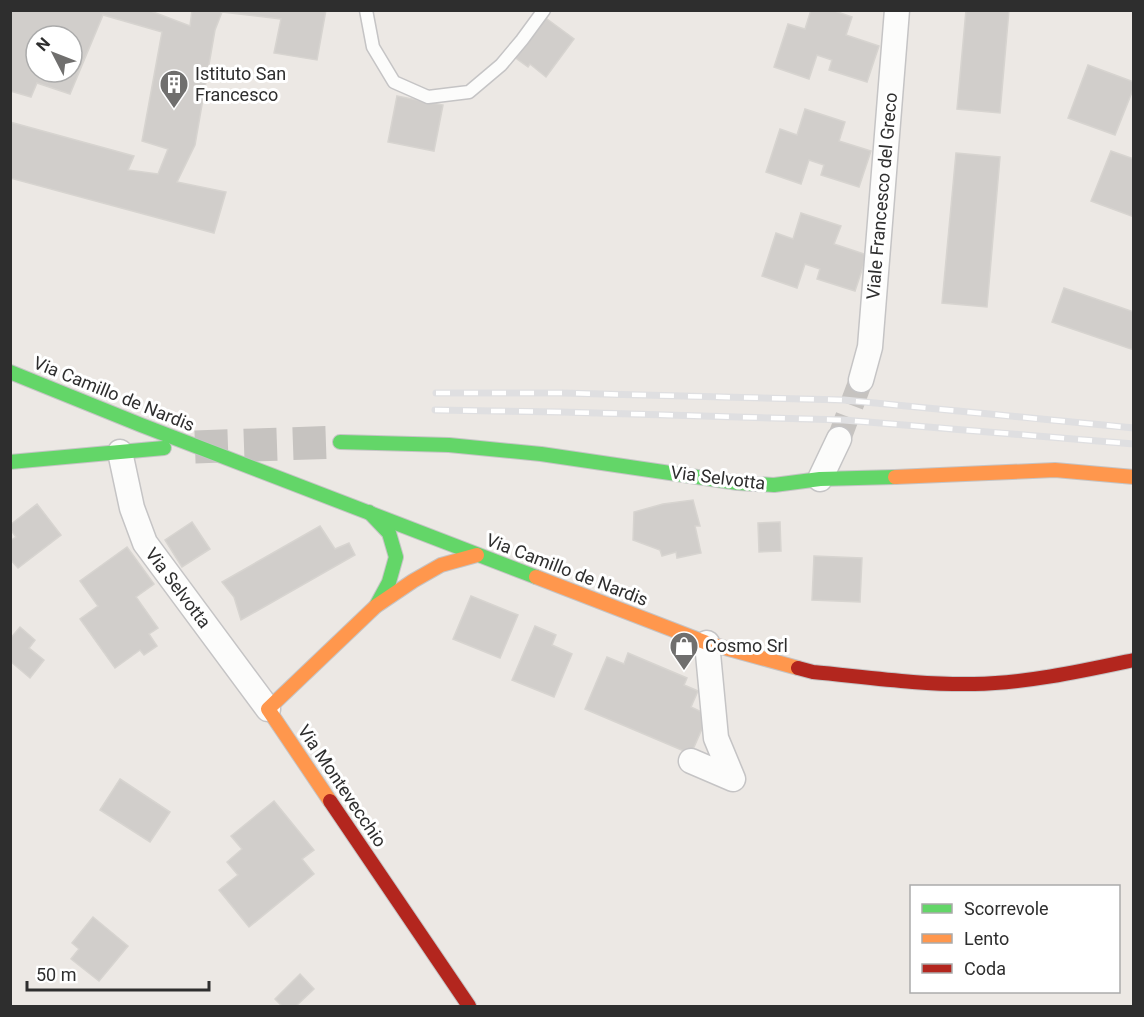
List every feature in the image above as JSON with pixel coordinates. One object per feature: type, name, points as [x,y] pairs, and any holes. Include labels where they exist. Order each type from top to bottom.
[{"type":"street","name":"Viale Francesco del Greco","points":[[861,380],[870,347],[897,10]]},
{"type":"street","name":"Via Camillo de Nardis","points":[[10,372],[369,512],[425,540],[477,555],[707,643],[813,672],[923,683],[975,684],[1034,680],[1134,660]]},
{"type":"street","points":[[820,479],[839,439]]},
{"type":"street","name":"Via Selvotta","points":[[340,442],[449,445],[541,454],[738,483],[774,485],[820,479],[1055,470],[1134,477]]},
{"type":"street","points":[[10,462],[164,448]]},
{"type":"street","name":"Via Selvotta","points":[[120,452],[132,508],[145,543],[268,709]]},
{"type":"street","points":[[369,512],[389,533],[396,557],[389,582],[376,606]]},
{"type":"street","points":[[376,606],[441,565],[477,555]]},
{"type":"street","points":[[268,709],[376,606],[409,562]]},
{"type":"street","points":[[691,761],[733,779],[716,738],[707,643]]},
{"type":"street","name":"Via Montevecchio","points":[[268,709],[469,1006]]},
{"type":"lane","points":[[366,10],[374,47],[394,82],[428,97],[469,92],[501,65],[544,10]]},
{"type":"building","name":"Istituto San Francesco","points":[[10,10],[148,10],[190,26],[192,10],[326,10],[317,60],[274,53],[281,19],[222,12],[215,30],[195,145],[177,182],[226,192],[214,233],[10,178],[10,122],[134,156],[128,170],[158,174],[168,149],[142,141],[162,32],[103,15],[84,60],[84,24],[24,24],[24,84],[37,84],[31,97],[10,91]]},
{"type":"building","points":[[811,10],[832,10],[852,17],[846,35],[879,46],[867,82],[829,70],[832,60],[817,55],[809,79],[774,67],[788,24],[805,29]]},
{"type":"building","points":[[966,10],[1009,10],[1000,113],[957,109]]},
{"type":"building","points":[[543,16],[574,39],[546,77],[530,64],[528,67],[513,56]]},
{"type":"building","points":[[1088,65],[1134,82],[1115,135],[1068,118]]},
{"type":"building","name":"Istituto San Francesco","points":[[40,84],[74,84],[70,94]]},
{"type":"building","points":[[397,96],[443,105],[434,151],[388,142]]},
{"type":"building","points":[[805,109],[845,122],[839,141],[871,151],[859,187],[821,175],[824,165],[809,160],[801,184],[766,172],[780,129],[797,135]]},
{"type":"building","points":[[1111,151],[1134,159],[1134,217],[1091,201]]},
{"type":"building","points":[[956,153],[1000,157],[987,307],[942,303]]},
{"type":"building","points":[[801,213],[841,226],[834,244],[867,255],[855,291],[817,279],[820,269],[805,264],[797,288],[762,276],[776,233],[793,239]]},
{"type":"building","points":[[1064,288],[1134,312],[1134,350],[1052,322]]},
{"type":"building","points":[[693,500],[700,526],[695,526],[701,553],[677,558],[676,552],[662,556],[660,550],[633,540],[634,512],[663,504]]},
{"type":"building","points":[[37,504],[61,535],[18,568],[10,559],[10,541],[16,537],[10,525]]},
{"type":"building","points":[[192,522],[210,549],[182,567],[165,540]]},
{"type":"building","points":[[780,522],[781,551],[759,552],[758,523]]},
{"type":"building","points":[[320,526],[335,549],[349,543],[355,555],[241,620],[234,597],[222,582]]},
{"type":"building","points":[[127,547],[154,584],[136,597],[158,628],[149,634],[157,646],[144,655],[140,650],[115,668],[80,619],[98,606],[80,581]]},
{"type":"building","points":[[814,556],[862,558],[860,602],[812,600]]},
{"type":"building","points":[[471,596],[518,615],[500,658],[453,639]]},
{"type":"building","points":[[535,626],[556,635],[552,645],[572,654],[554,697],[512,680]]},
{"type":"building","points":[[20,627],[35,640],[29,648],[44,660],[30,678],[10,661],[10,639]]},
{"type":"building","points":[[628,653],[687,678],[684,685],[698,691],[691,707],[708,715],[691,754],[585,709],[607,657],[624,664]]},
{"type":"building","points":[[120,779],[170,812],[150,842],[100,810]]},
{"type":"building","points":[[274,801],[314,850],[302,859],[314,874],[249,927],[219,890],[238,875],[227,862],[242,849],[231,836]]},
{"type":"building","points":[[93,917],[128,946],[99,981],[71,959],[79,949],[72,943]]},
{"type":"building","points":[[300,974],[314,989],[296,1006],[282,1006],[275,999]]},
{"type":"tunnel","points":[[839,439],[861,380]]},
{"type":"tunnel","points":[[195,447],[340,442]]},
{"type":"railway","points":[[436,393],[562,393],[844,400],[1134,428]]},
{"type":"railway","points":[[435,410],[844,420],[1134,444]]},
{"type":"traffic: fast","points":[[10,372],[141,425],[536,577]]},
{"type":"traffic: fast","points":[[340,442],[449,445],[541,454],[738,483],[774,485],[820,479],[895,477]]},
{"type":"traffic: fast","points":[[10,462],[164,448]]},
{"type":"traffic: fast","points":[[369,512],[389,533],[396,557],[389,582],[376,606]]},
{"type":"traffic: slow","points":[[895,477],[1055,470],[1134,477]]},
{"type":"traffic: slow","points":[[330,801],[268,709],[376,606],[441,565],[477,555]]},
{"type":"traffic: slow","points":[[536,577],[707,643],[798,668]]},
{"type":"traffic: jam","points":[[798,668],[813,672],[893,680],[974,684],[1035,679],[1134,660]]},
{"type":"traffic: jam","points":[[330,801],[469,1006]]},
{"type":"place","name":"Istituto San Francesco","points":[[174,110]]},
{"type":"place","name":"Cosmo Srl","points":[[684,672]]}]
